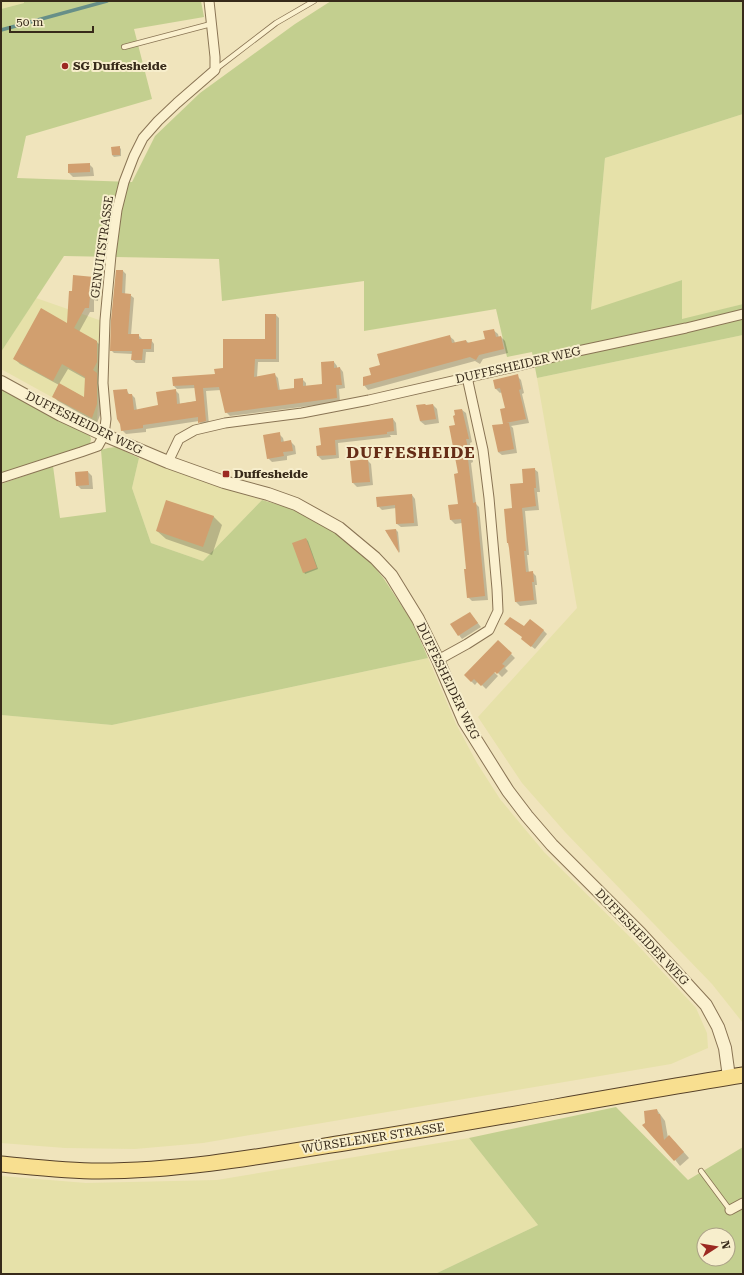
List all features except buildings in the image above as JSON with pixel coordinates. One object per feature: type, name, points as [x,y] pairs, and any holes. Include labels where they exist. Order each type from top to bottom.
[{"type":"main road","name":"WÜRSELENER STRASSE","points":[[1,1164],[71,1171],[125,1171],[195,1166],[433,1129],[564,1104],[736,1076]]},
{"type":"street","points":[[208,1],[215,57],[215,70]]},
{"type":"street","name":"GENUITSTRASSE","points":[[104,435],[106,419],[103,383],[105,320],[117,210],[124,182],[143,138],[177,102],[215,70]]},
{"type":"street","name":"DUFFESHEIDER WEG","points":[[168,462],[179,439],[195,430],[225,423],[302,413],[369,400],[743,314]]},
{"type":"street","points":[[438,660],[489,630],[498,611],[489,498],[483,450],[467,377]]},
{"type":"street","name":"DUFFESHEIDER WEG","points":[[1,382],[104,435],[168,462],[224,482],[268,494],[296,504],[339,528],[375,558],[391,575],[418,620],[438,660],[464,721],[508,791],[552,845],[640,932],[706,1005],[718,1027],[736,1076]]},
{"type":"street","points":[[1,478],[98,446],[104,435]]},
{"type":"street","points":[[730,1210],[743,1202]]},
{"type":"lane","points":[[215,70],[276,23],[314,1]]},
{"type":"lane","points":[[124,47],[211,24]]},
{"type":"lane","points":[[701,1171],[730,1210]]},
{"type":"shaded area","points":[[1,1],[24,1],[24,3],[1,9]]},
{"type":"shaded area","points":[[743,114],[743,304],[682,320],[682,280],[591,311],[605,158]]},
{"type":"shaded area","points":[[36,298],[102,321],[97,422],[1,369],[1,352]]},
{"type":"shaded area","points":[[743,335],[743,1023],[712,984],[565,832],[522,783],[478,717],[577,608],[537,378]]},
{"type":"shaded area","points":[[139,458],[262,500],[203,561],[151,543],[132,488]]},
{"type":"shaded area","points":[[428,658],[456,724],[477,763],[500,799],[544,852],[632,939],[696,1008],[707,1033],[708,1048],[671,1064],[203,1143],[135,1149],[65,1148],[1,1143],[1,715],[112,725]]},
{"type":"shaded area","points":[[469,1138],[538,1225],[435,1274],[1,1274],[1,1176],[86,1183],[217,1180]]},
{"type":"green space","points":[[24,1],[201,1],[204,17],[134,29],[152,99],[26,136],[17,178],[132,182],[155,136],[200,93],[295,24],[331,1],[743,1],[743,114],[605,158],[591,310],[682,280],[682,319],[743,304],[743,335],[537,378],[532,352],[507,357],[496,309],[364,331],[364,281],[222,301],[219,259],[64,256],[1,352],[1,9],[24,3]]},
{"type":"green space","points":[[1,387],[90,436],[90,444],[1,474]]},
{"type":"green space","points":[[116,447],[139,458],[132,488],[151,543],[203,561],[262,500],[290,508],[337,533],[370,561],[384,579],[413,623],[428,658],[112,725],[1,715],[1,484],[53,466],[60,518],[106,512],[101,450]]},
{"type":"green space","points":[[616,1107],[688,1180],[743,1147],[743,1274],[435,1274],[538,1225],[469,1138]]},
{"type":"waterway","points":[[1,30],[107,1]]},
{"type":"place","name":"SG Duffesheide","points":[[65,66]]},
{"type":"place","name":"Duffesheide","points":[[226,474]]},
{"type":"district","name":"DUFFESHEIDE","points":[[411,452]]}]
